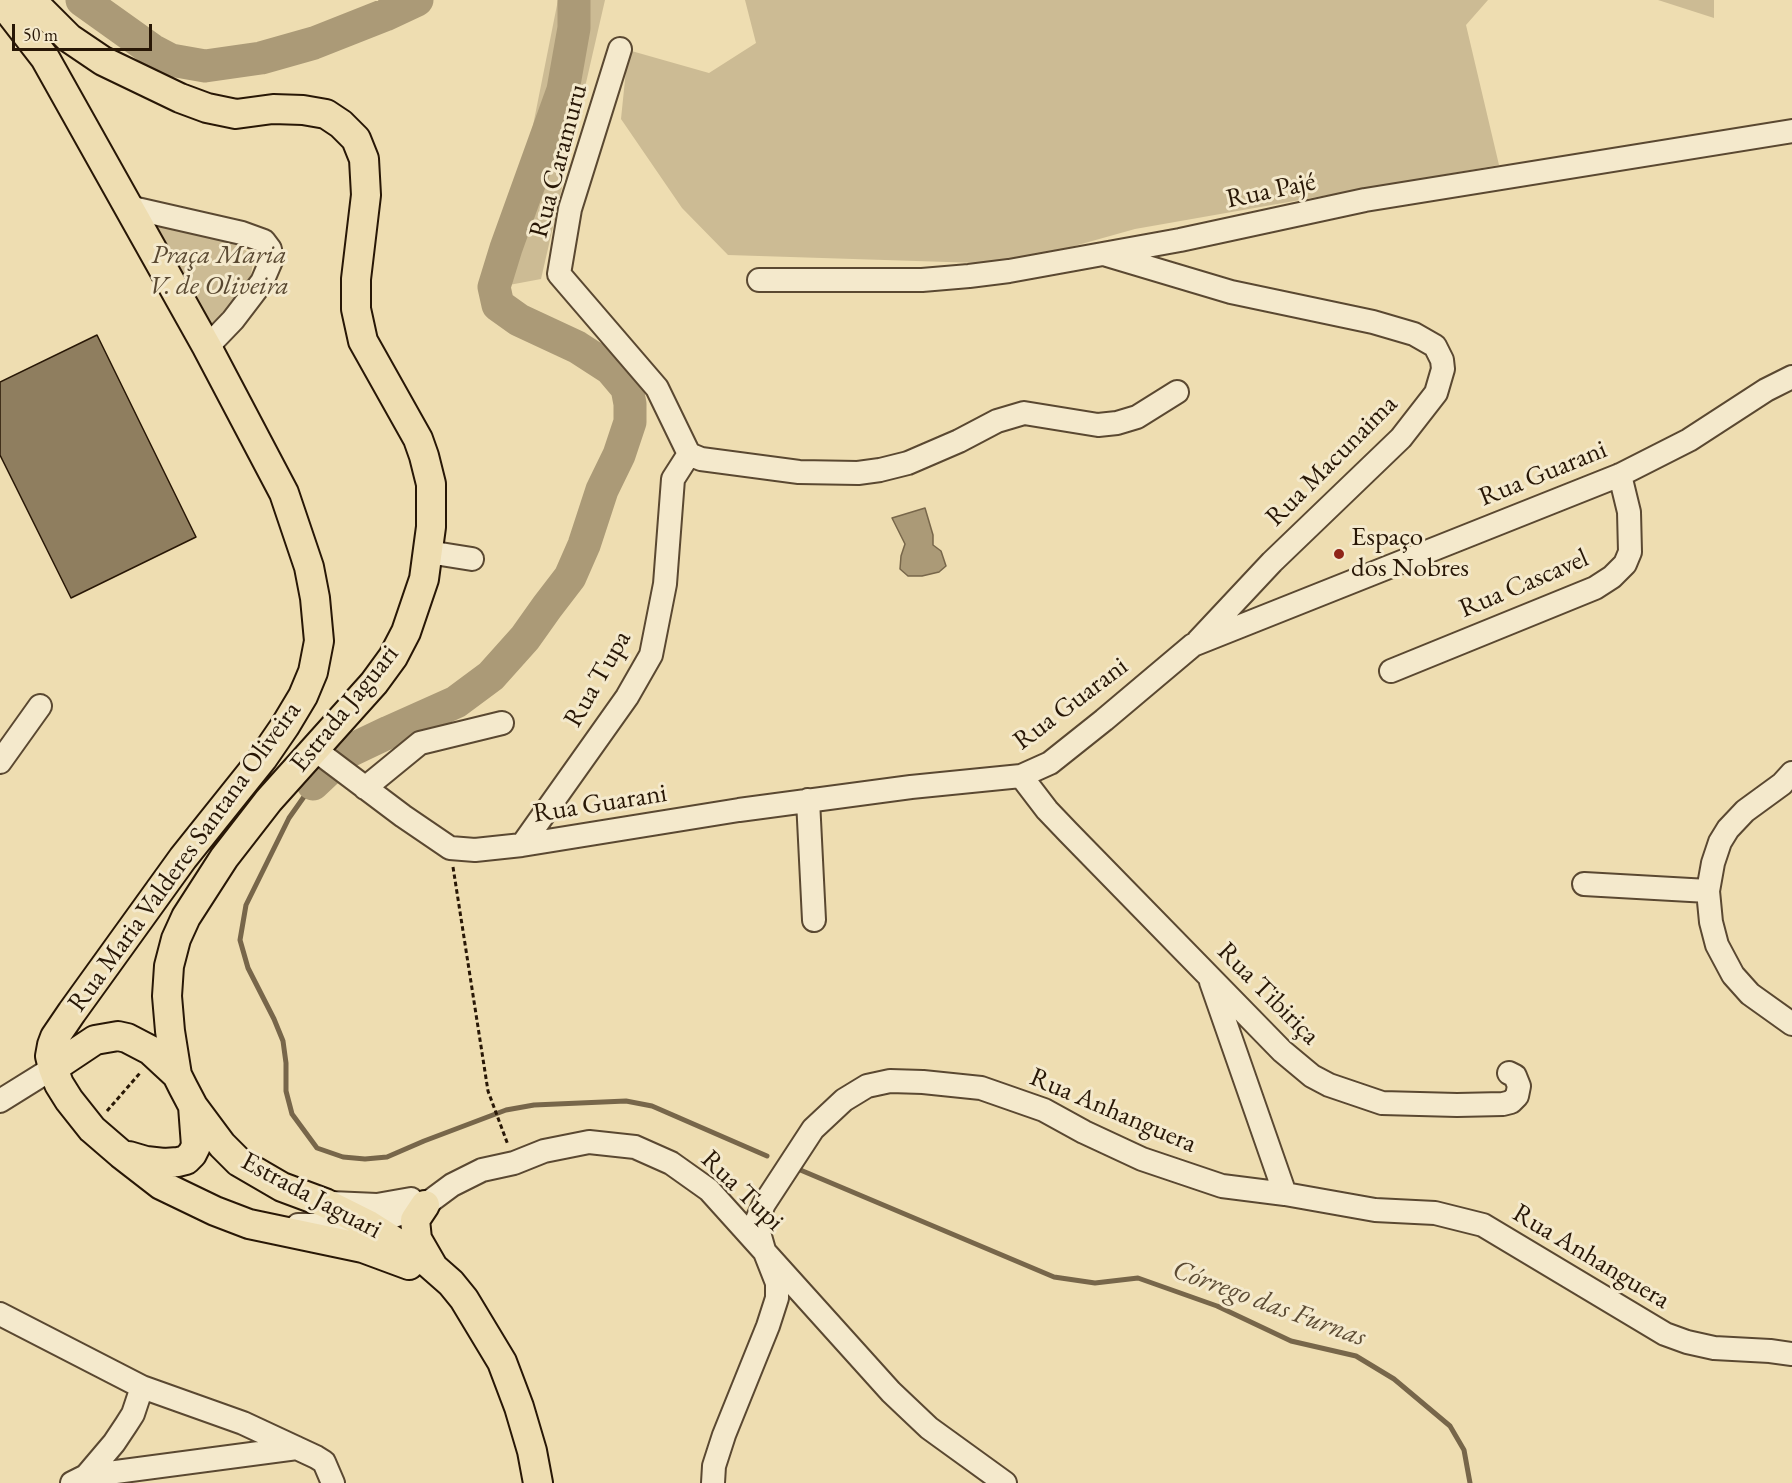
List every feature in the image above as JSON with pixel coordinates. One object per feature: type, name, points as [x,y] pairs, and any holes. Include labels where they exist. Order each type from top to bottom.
[{"type":"main road","name":"Rua Maria Valderes Santana Oliveira","points":[[0,0],[45,58],[207,347],[284,493],[309,567],[319,641],[313,672],[303,696],[285,726],[263,758],[183,858],[61,1029],[52,1046],[50,1056],[53,1068]]},
{"type":"main road","name":"Estrada Jaguari","points":[[31,0],[69,38],[103,61],[180,98],[207,108],[236,114],[273,109],[303,110],[326,114],[341,124],[356,139],[364,159],[366,195],[356,279],[356,309],[363,341],[418,439],[424,456],[431,484],[431,527],[424,579],[406,632],[393,657],[320,754],[269,800],[224,858],[186,917],[176,939],[169,966],[168,1011],[177,1075],[193,1106],[239,1162],[282,1187],[325,1203],[369,1225],[438,1271]]},
{"type":"main road","points":[[214,819],[240,838]]},
{"type":"main road","points":[[177,1075],[150,1050],[127,1038],[117,1036],[95,1040],[53,1068],[69,1100],[92,1129],[162,1185],[215,1211],[249,1224],[363,1248],[438,1271]]},
{"type":"main road","points":[[121,1154],[164,1163],[186,1160],[196,1146],[193,1106]]},
{"type":"main road","points":[[425,1205],[415,1220],[417,1239],[438,1271],[464,1299],[502,1362],[532,1450],[538,1483]]},
{"type":"street","name":"Rua Caramuru","points":[[620,49],[570,209],[559,274],[657,388],[689,454]]},
{"type":"street","name":"Rua Pajé","points":[[759,280],[922,280],[1009,271],[1180,240],[1365,200],[1792,131]]},
{"type":"street","points":[[128,207],[242,233],[264,241],[270,249],[271,261],[262,282],[233,320],[207,347]]},
{"type":"street","name":"Rua Macunaima","points":[[1103,254],[1231,292],[1373,322],[1414,334],[1435,346],[1442,360],[1443,369],[1436,393],[1401,438],[1272,562],[1194,645]]},
{"type":"street","name":"Rua Guarani","points":[[450,848],[475,850],[522,845],[808,800],[1021,776],[1050,763],[1194,645],[1620,475],[1689,441],[1766,390],[1792,377]]},
{"type":"street","points":[[689,454],[701,459],[799,472],[850,473],[880,470],[908,463],[959,441],[997,421],[1024,413],[1098,425],[1117,423],[1137,417],[1177,392]]},
{"type":"street","name":"Rua Tupa","points":[[522,845],[627,697],[651,655],[665,584],[673,479],[689,454]]},
{"type":"street","name":"Rua Cascavel","points":[[1391,671],[1595,588],[1612,577],[1625,564],[1630,552],[1629,512],[1620,475]]},
{"type":"street","points":[[428,552],[472,559]]},
{"type":"street","points":[[0,762],[40,706]]},
{"type":"street","points":[[365,788],[420,744],[502,723]]},
{"type":"street","points":[[320,754],[450,848]]},
{"type":"street","name":"Rua Tibiriça","points":[[1021,776],[1054,818],[1282,1051],[1312,1076],[1329,1085],[1382,1103],[1457,1105],[1511,1102],[1517,1096],[1519,1086],[1515,1076],[1509,1073]]},
{"type":"street","points":[[1789,782],[1745,811],[1728,829],[1720,842],[1713,863],[1708,891],[1711,922],[1717,945],[1733,975],[1750,994],[1792,1024]]},
{"type":"street","points":[[808,800],[814,920]]},
{"type":"street","points":[[1584,884],[1708,891]]},
{"type":"street","points":[[1209,975],[1285,1194]]},
{"type":"street","points":[[0,1101],[53,1068]]},
{"type":"street","name":"Rua Anhanguera","points":[[713,1483],[714,1466],[724,1435],[777,1298],[777,1283],[756,1222],[764,1204],[813,1129],[844,1100],[867,1086],[890,1082],[923,1082],[981,1088],[1044,1110],[1142,1159],[1222,1186],[1285,1194],[1375,1210],[1435,1213],[1483,1225],[1665,1334],[1714,1348],[1792,1354]]},
{"type":"street","name":"Rua Tupi","points":[[369,1225],[425,1205],[452,1185],[482,1170],[514,1163],[544,1151],[589,1142],[635,1147],[671,1163],[709,1190],[891,1392],[929,1428],[1005,1483]]},
{"type":"street","points":[[325,1203],[376,1205],[415,1199],[452,1185]]},
{"type":"street","points":[[249,1224],[369,1225]]},
{"type":"street","points":[[0,1314],[142,1387],[243,1423],[297,1448],[324,1462],[333,1483]]},
{"type":"street","points":[[79,1479],[114,1443],[133,1414],[142,1387]]},
{"type":"street","points":[[79,1479],[297,1448]]},
{"type":"path","points":[[450,848],[488,1091],[502,1128]]},
{"type":"path","points":[[92,1129],[155,1055]]},
{"type":"green space","points":[[558,0],[605,0],[541,279],[509,285],[506,261]]},
{"type":"green space","points":[[745,0],[1488,0],[1466,25],[1499,165],[1135,229],[1010,264],[728,255],[682,208],[621,119],[628,50],[709,73],[756,43]]},
{"type":"green space","points":[[1658,0],[1714,0],[1714,18]]},
{"type":"green space","name":"Praça Maria V. de Oliveira","points":[[155,225],[233,242],[254,256],[250,281],[236,304],[211,325]]},
{"type":"shaded area","points":[[925,508],[933,535],[933,545],[941,551],[946,566],[939,572],[908,576],[900,569],[905,544],[892,518]]},
{"type":"building","points":[[97,335],[196,537],[71,598],[0,455],[0,382]]},
{"type":"waterway","points":[[82,0],[152,50],[171,60],[205,66],[261,58],[314,43],[417,0]]},
{"type":"waterway","points":[[313,784],[347,752],[456,702],[491,676],[525,638],[570,577],[630,422],[627,388],[611,369],[577,347],[519,320],[498,305],[494,287],[563,90],[574,28],[574,0]]},
{"type":"waterway","name":"Córrego das Furnas","points":[[313,784],[289,818],[246,905],[240,940],[248,968],[283,1041],[286,1091],[292,1114],[317,1148],[343,1157],[365,1159],[387,1157],[506,1110],[534,1105],[626,1101],[652,1106],[767,1156]]},
{"type":"waterway","name":"Córrego das Furnas","points":[[798,1169],[1054,1277],[1095,1283],[1138,1278],[1217,1306],[1291,1341],[1356,1356],[1394,1379],[1450,1426],[1464,1450],[1470,1483]]},
{"type":"place","name":"Espaço dos Nobres","points":[[1339,554]]}]
